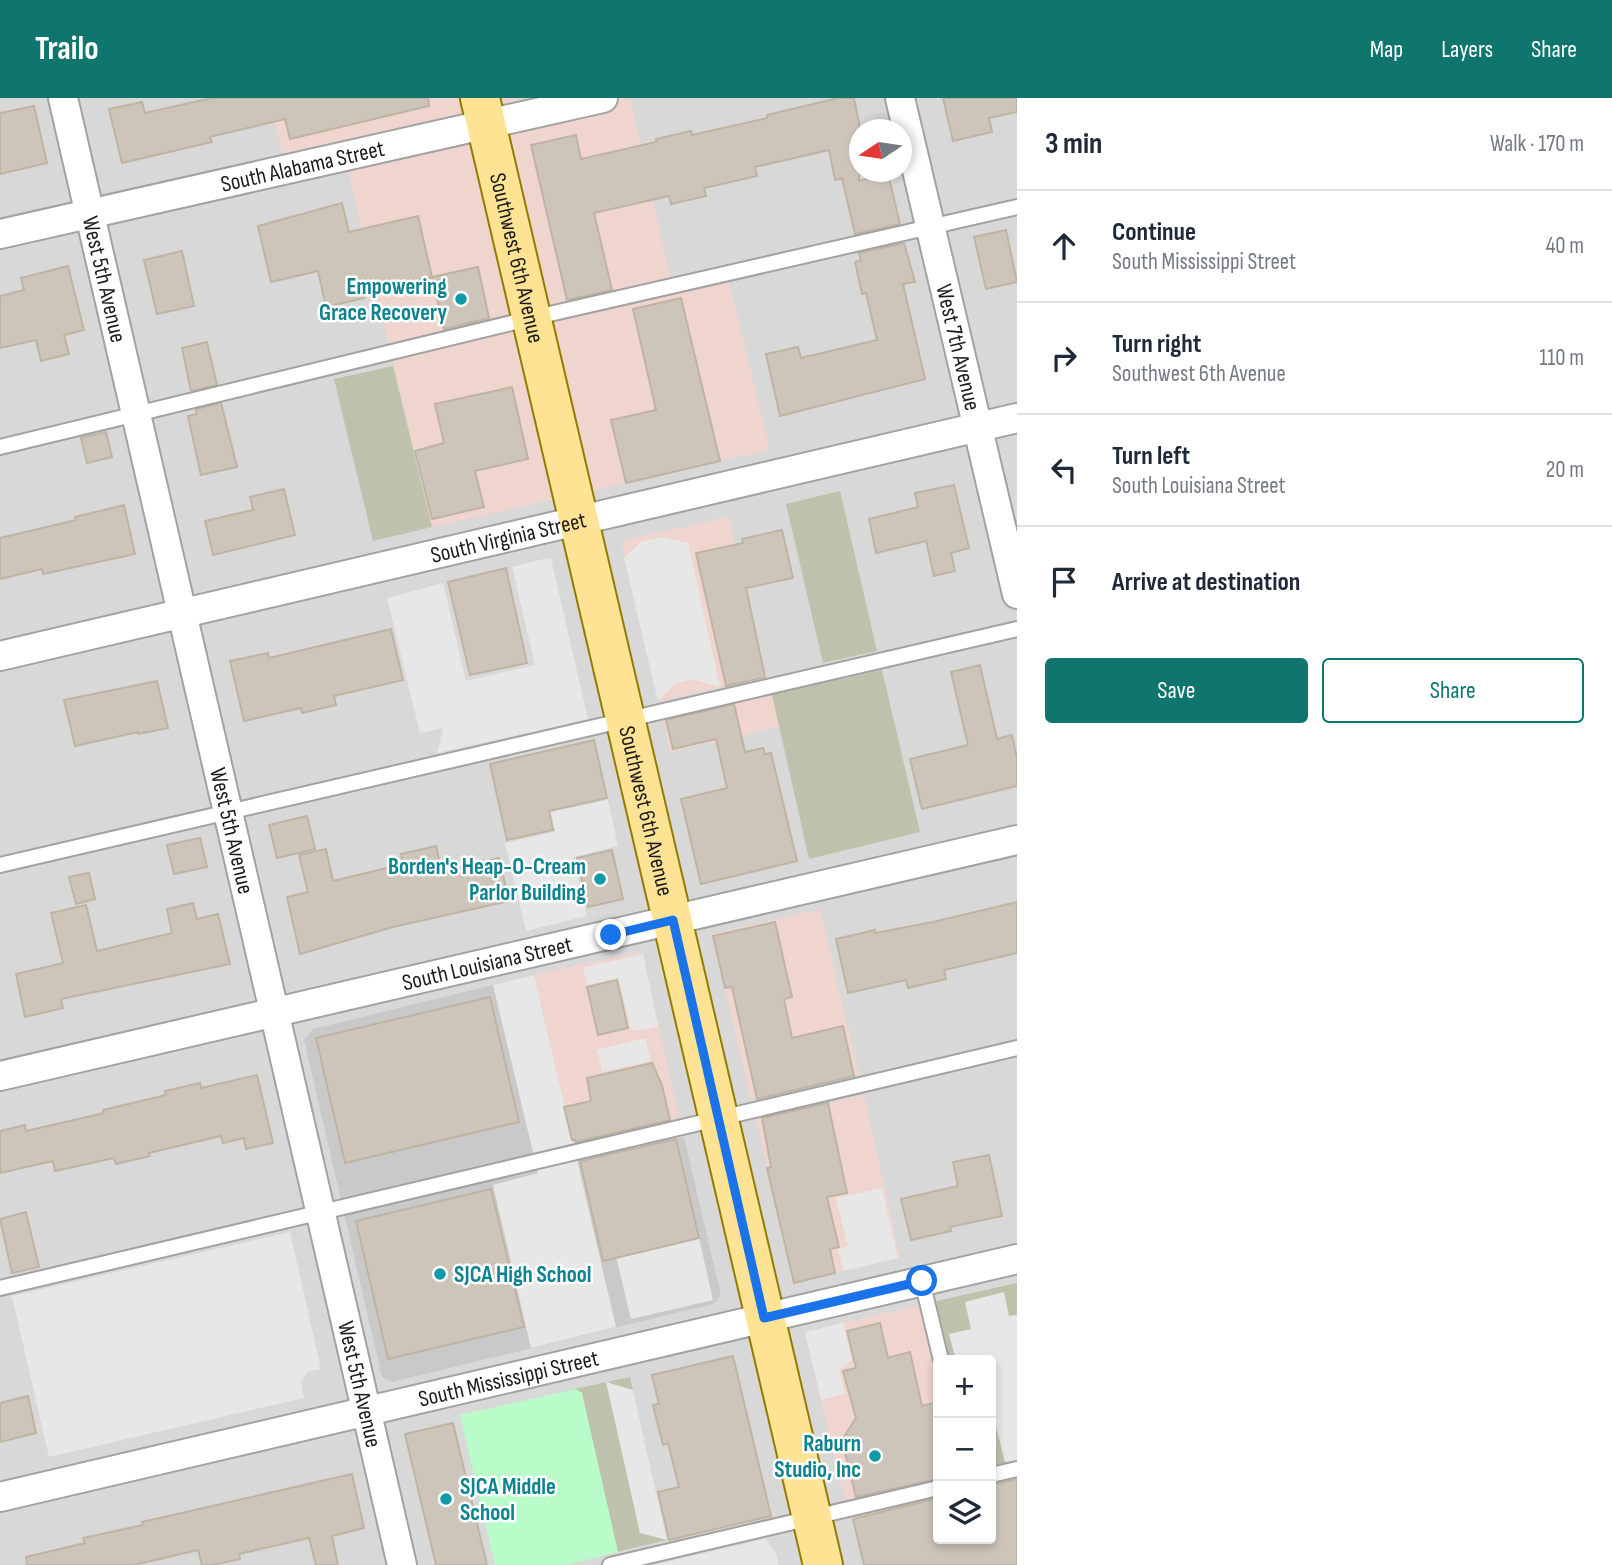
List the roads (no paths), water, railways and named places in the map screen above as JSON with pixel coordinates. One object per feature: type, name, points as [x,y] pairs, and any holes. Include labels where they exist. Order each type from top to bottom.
[{"type":"main road","name":"Southwest 6th Avenue","points":[[483,112],[822,1565]]},
{"type":"street","name":"West 5th Avenue","points":[[63,98],[401,1565]]},
{"type":"street","name":"South Alabama Street","points":[[0,234],[91,214],[483,112],[603,98]]},
{"type":"street","name":"West 7th Avenue","points":[[900,98],[1017,594]]},
{"type":"street","name":"South Virginia Street","points":[[0,656],[1017,418]]},
{"type":"street","name":"South Louisiana Street","points":[[0,1076],[1017,840]]},
{"type":"street","name":"South Mississippi Street","points":[[0,1497],[1017,1259]]},
{"type":"lane","points":[[0,447],[532,318],[1017,207]]},
{"type":"lane","points":[[0,865],[1017,629]]},
{"type":"lane","points":[[0,1288],[1017,1048]]},
{"type":"lane","points":[[922,1281],[940,1355]]},
{"type":"lane","points":[[996,1474],[1017,1469]]},
{"type":"lane","points":[[610,1565],[933,1489]]},
{"type":"place","name":"Empowering Grace Recovery","points":[[461,299]]},
{"type":"place","name":"Borden's Heap-O-Cream Parlor Building","points":[[600,879]]},
{"type":"place","name":"SJCA High School","points":[[440,1274]]},
{"type":"place","name":"Raburn Studio, Inc","points":[[875,1456]]},
{"type":"place","name":"SJCA Middle School","points":[[446,1499]]}]
